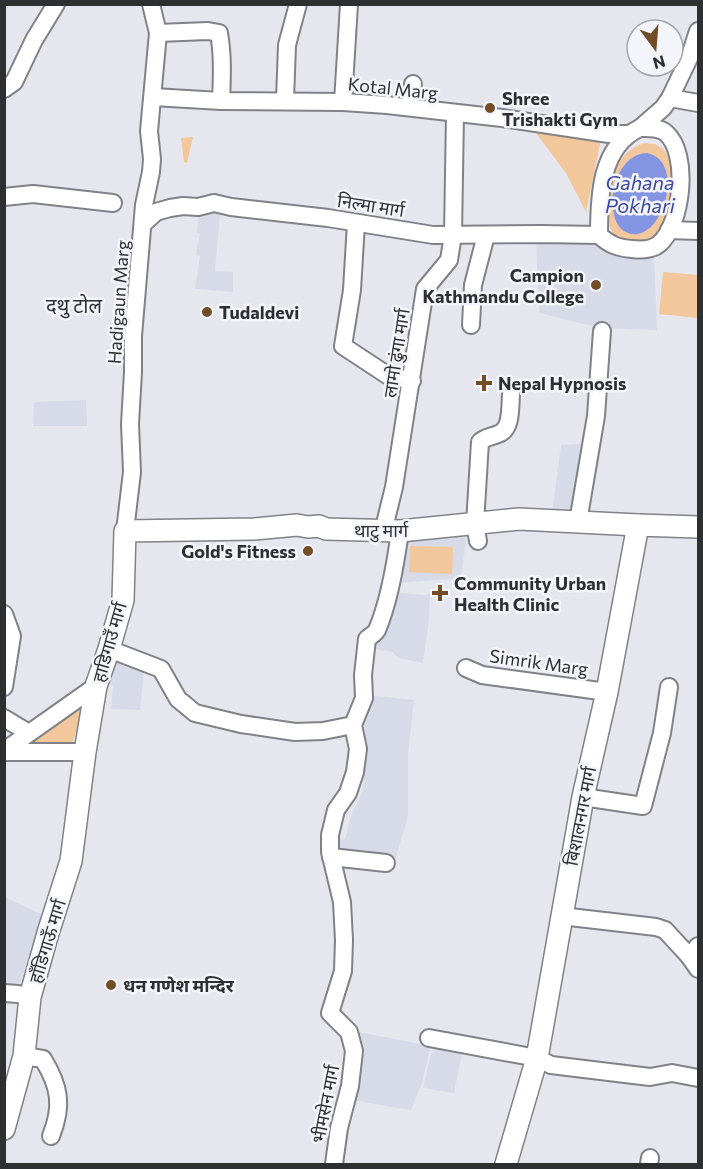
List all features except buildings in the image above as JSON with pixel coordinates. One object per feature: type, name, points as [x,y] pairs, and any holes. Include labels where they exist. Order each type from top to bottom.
[{"type":"main road","name":"थाटु मार्ग","points":[[125,531],[254,530],[297,525],[319,526],[326,529],[476,532],[519,519],[638,525]]},
{"type":"main road","points":[[638,525],[699,527]]},
{"type":"main road","name":"बिशालनगर मार्ग","points":[[506,1164],[537,1058],[583,797],[607,692],[638,525]]},
{"type":"main road","name":"हाडिगाउँ मार्ग","points":[[85,752],[96,686],[123,600],[126,562],[125,531]]},
{"type":"main road","name":"हाँडिगाऊँ मार्ग","points":[[4,1130],[24,1056],[30,997],[71,861],[85,752]]},
{"type":"street","points":[[4,89],[14,82],[34,40],[56,4]]},
{"type":"street","name":"Hadigaun Marg","points":[[125,531],[132,472],[130,424],[133,336],[144,206],[151,172],[149,131],[158,33],[152,4]]},
{"type":"street","points":[[285,100],[287,45],[298,4]]},
{"type":"street","points":[[344,102],[349,4]]},
{"type":"street","points":[[158,33],[208,31],[219,33],[223,49],[221,101]]},
{"type":"street","points":[[634,131],[651,128],[666,133],[680,157],[680,190],[676,211],[669,230],[658,245],[648,249],[623,249],[609,244],[599,235],[599,199],[604,175],[615,149],[634,131],[663,108],[670,98],[699,31]]},
{"type":"street","points":[[410,107],[413,84]]},
{"type":"street","name":"Kotal Marg","points":[[153,98],[344,102],[502,118],[609,134],[634,131]]},
{"type":"street","points":[[670,98],[699,103]]},
{"type":"street","name":"लामो ढुंगा मार्ग","points":[[353,725],[364,698],[363,675],[367,639],[376,632],[396,562],[391,531],[394,487],[425,289],[449,260],[453,235],[455,114]]},
{"type":"street","points":[[4,197],[33,194],[113,203]]},
{"type":"street","name":"निल्मा मार्ग","points":[[143,224],[156,212],[170,208],[198,207],[214,203],[433,235],[599,235]]},
{"type":"street","points":[[356,223],[352,290],[343,346],[387,375],[412,381]]},
{"type":"street","points":[[669,230],[699,231]]},
{"type":"street","points":[[471,324],[473,285],[486,235]]},
{"type":"street","points":[[578,522],[596,416],[602,331]]},
{"type":"street","points":[[476,532],[480,442],[506,429],[511,394]]},
{"type":"street","points":[[4,614],[12,636],[4,687]]},
{"type":"street","points":[[109,649],[160,669],[178,699],[195,713],[241,724],[295,732],[323,731],[353,725],[358,749],[356,772],[348,793],[336,810],[330,835],[331,857],[386,863]]},
{"type":"street","name":"Simrik Marg","points":[[466,668],[482,675],[607,692]]},
{"type":"street","points":[[4,751],[96,686]]},
{"type":"street","points":[[583,797],[643,806],[662,733],[669,687]]},
{"type":"street","points":[[4,718],[29,733]]},
{"type":"street","points":[[4,751],[85,752]]},
{"type":"street","name":"भीमसेन मार्ग","points":[[331,857],[342,902],[344,940],[343,971],[330,1013],[349,1032],[354,1051],[350,1086],[339,1128],[334,1164]]},
{"type":"street","points":[[561,916],[656,927],[665,930],[695,957]]},
{"type":"street","points":[[4,993],[30,997]]},
{"type":"street","points":[[429,1038],[537,1058],[551,1065],[650,1077],[672,1073],[699,1078]]},
{"type":"street","points":[[24,1056],[43,1059],[53,1075],[58,1101],[58,1118],[51,1136]]},
{"type":"shaded area","points":[[533,129],[601,139],[586,212],[566,173]]},
{"type":"shaded area","points":[[193,137],[187,163],[184,162],[181,138]]},
{"type":"shaded area","name":"Gahana Pokhari","points":[[645,143],[655,144],[663,149],[674,171],[672,207],[658,235],[642,245],[616,238],[610,226],[606,198],[614,170],[622,158]]},
{"type":"shaded area","points":[[199,211],[220,214],[215,271],[233,272],[233,292],[195,289],[200,256],[196,255],[200,234],[197,233]]},
{"type":"shaded area","name":"Campion Kathmandu College","points":[[536,240],[595,244],[609,251],[654,255],[657,330],[600,328],[539,313]]},
{"type":"shaded area","points":[[663,272],[698,275],[698,318],[659,314]]},
{"type":"shaded area","points":[[86,400],[87,426],[33,426],[34,402]]},
{"type":"shaded area","points":[[591,443],[573,513],[552,513],[561,445]]},
{"type":"shaded area","points":[[401,533],[465,533],[461,578],[398,583]]},
{"type":"shaded area","points":[[410,546],[453,547],[452,574],[409,572]]},
{"type":"shaded area","points":[[390,592],[430,594],[423,663],[398,658],[393,652],[369,648]]},
{"type":"shaded area","points":[[115,660],[144,670],[140,710],[111,709],[113,686],[107,683]]},
{"type":"shaded area","points":[[368,695],[414,700],[408,754],[408,816],[394,864],[336,848],[336,841],[345,839],[351,816],[363,790],[367,750],[364,735]]},
{"type":"shaded area","points":[[84,702],[72,745],[25,741]]},
{"type":"shaded area","points":[[5,897],[43,915],[34,947],[16,992],[5,990]]},
{"type":"shaded area","points":[[358,1032],[431,1046],[422,1083],[411,1110],[351,1100],[359,1054]]},
{"type":"shaded area","points":[[438,1043],[462,1054],[454,1093],[423,1088],[430,1058]]},
{"type":"water","name":"Gahana Pokhari","points":[[647,153],[660,160],[666,172],[668,186],[665,202],[659,217],[650,228],[638,234],[626,232],[616,222],[613,205],[615,185],[618,175],[630,160]]},
{"type":"place","name":"Shree Trishakti Gym","points":[[490,108]]},
{"type":"place","name":"Campion Kathmandu College","points":[[596,285]]},
{"type":"place","name":"Tudaldevi","points":[[207,312]]},
{"type":"place","name":"Nepal Hypnosis","points":[[484,383]]},
{"type":"place","name":"Gold's Fitness","points":[[308,551]]},
{"type":"place","name":"Community Urban Health Clinic","points":[[440,593]]},
{"type":"place","name":"धन गणेश मन्दिर","points":[[111,985]]},
{"type":"district","name":"दथु टोल","points":[[74,305]]}]
